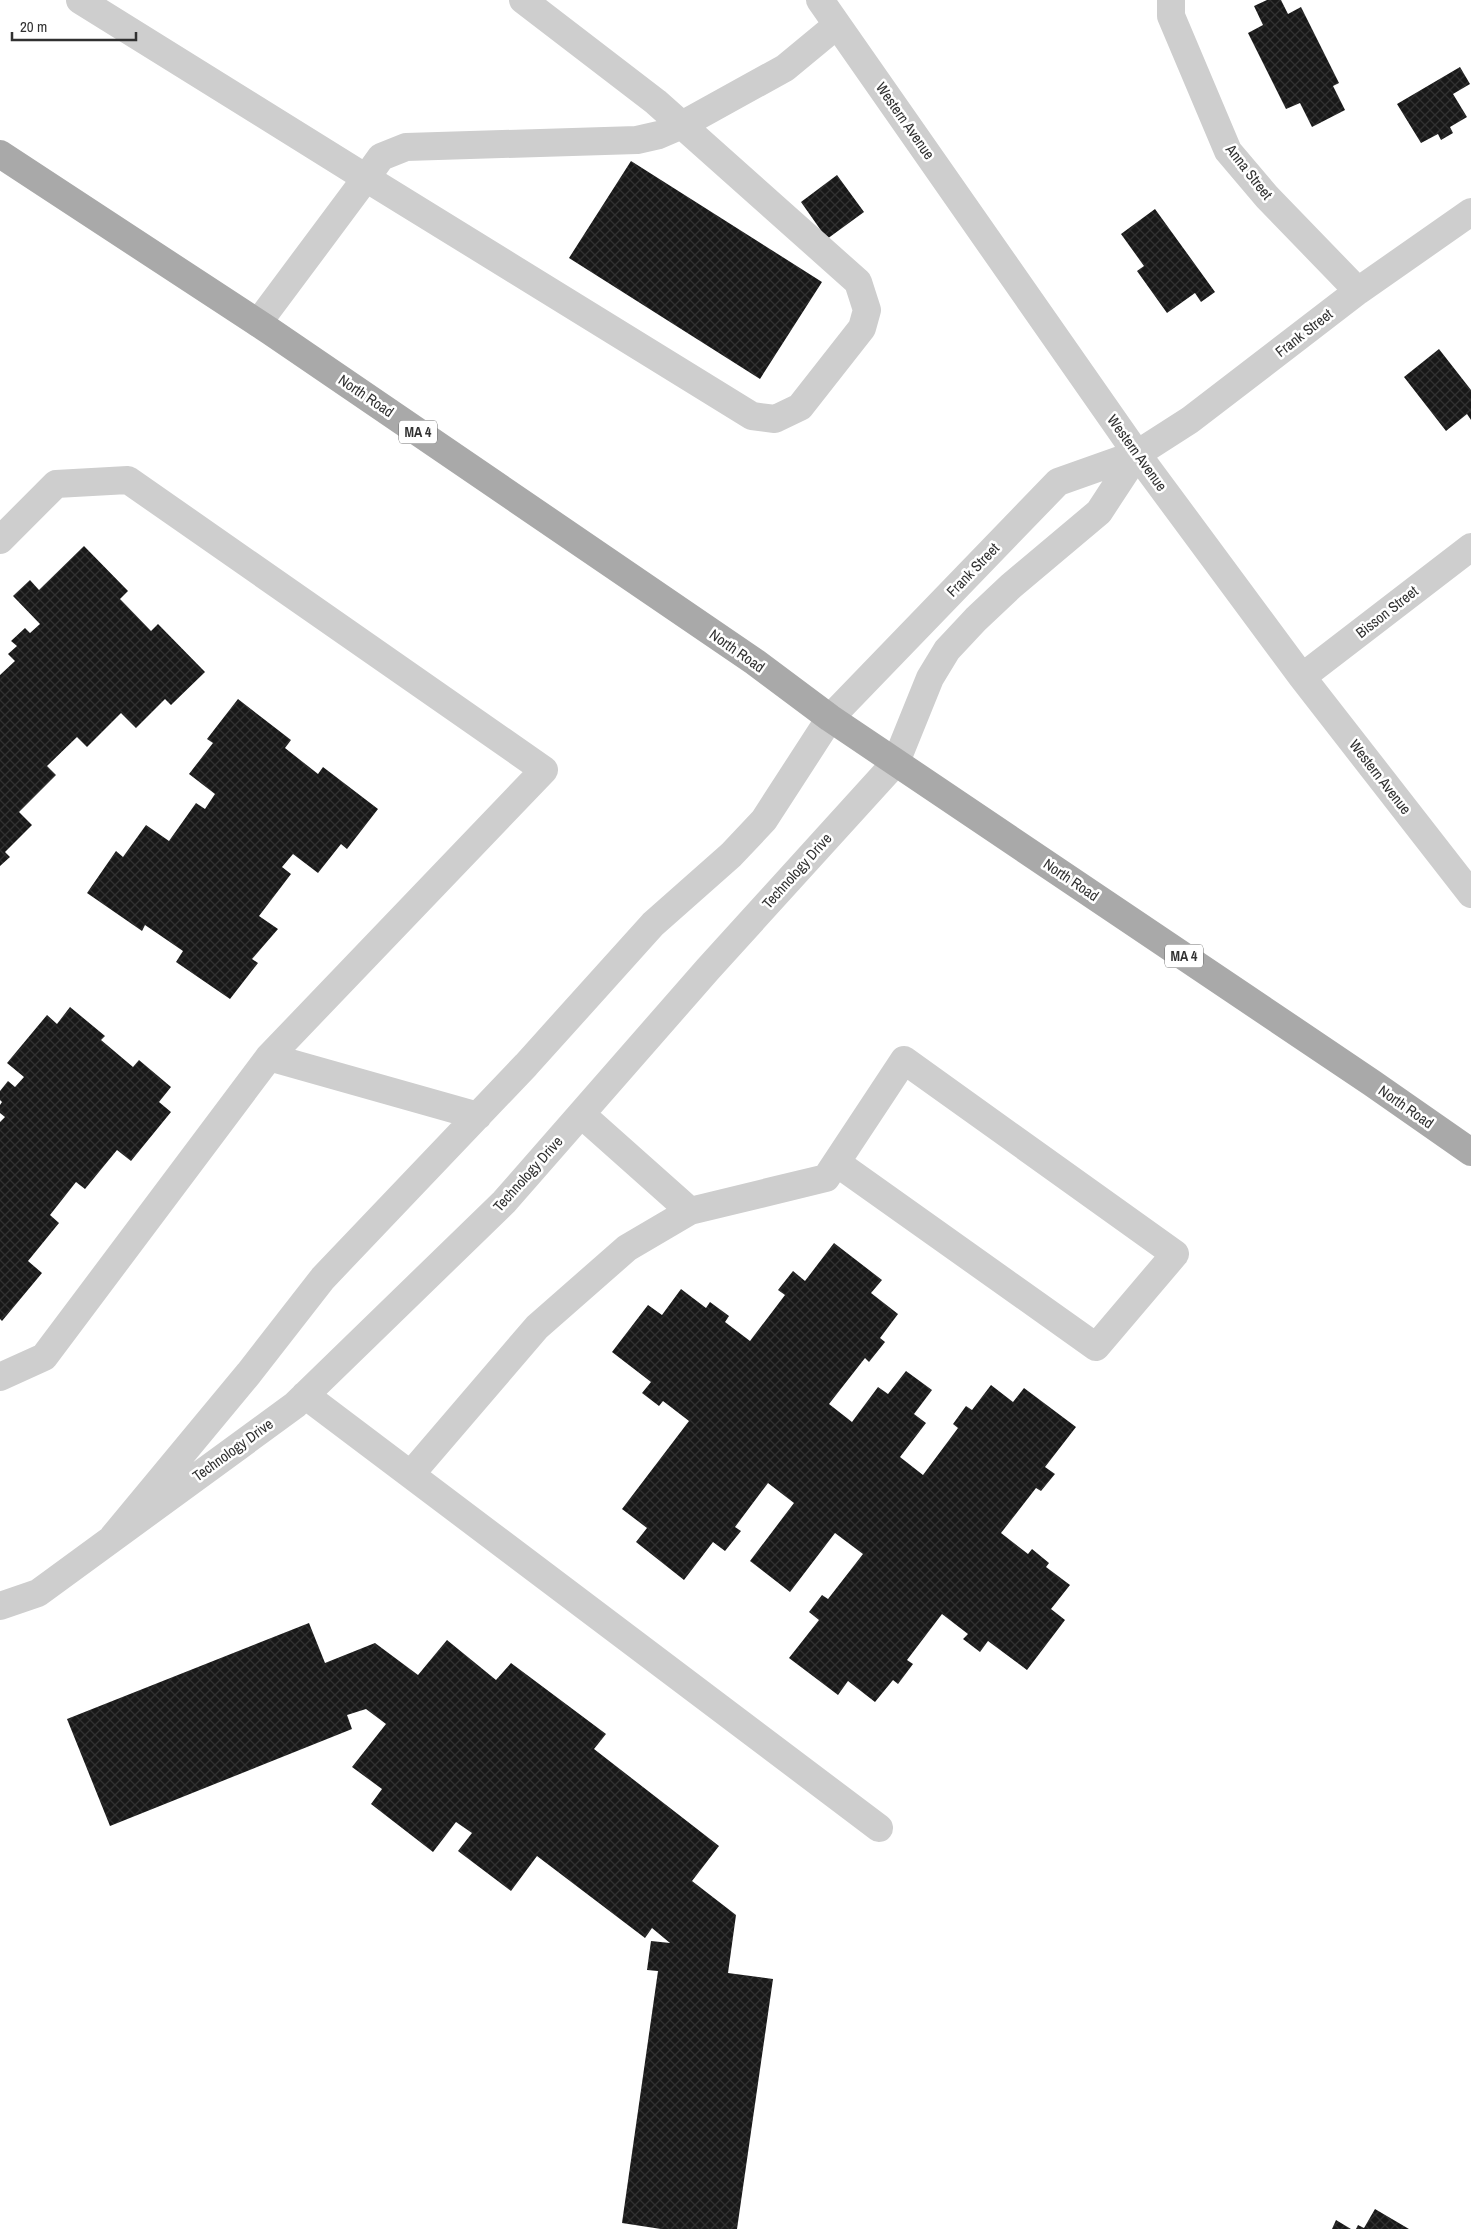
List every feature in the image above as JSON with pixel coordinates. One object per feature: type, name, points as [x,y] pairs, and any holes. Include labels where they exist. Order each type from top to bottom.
[{"type":"main road","name":"North Road","points":[[0,154],[258,323],[747,657],[830,718],[1471,1152]]},
{"type":"street","points":[[80,0],[752,416],[775,419],[800,407],[862,328],[867,310],[858,282],[680,126],[656,102],[523,0]]},
{"type":"street","name":"Western Avenue","points":[[820,0],[1137,454],[1302,677],[1471,894]]},
{"type":"street","name":"Anna Street","points":[[1171,0],[1171,16],[1228,151],[1267,197],[1358,291]]},
{"type":"street","points":[[258,323],[381,156],[406,147],[637,140],[659,135],[680,126],[785,68],[837,24]]},
{"type":"street","name":"Frank Street","points":[[830,718],[1058,482],[1137,454],[1190,420],[1358,291],[1471,212]]},
{"type":"street","name":"Frank Street","points":[[896,762],[930,678],[947,650],[1011,586],[1098,512],[1137,454]]},
{"type":"street","points":[[0,540],[56,484],[128,480],[544,770],[269,1057],[44,1357],[0,1376]]},
{"type":"street","name":"Bisson Street","points":[[1302,677],[1471,547]]},
{"type":"street","name":"Technology Drive","points":[[114,1537],[249,1373],[323,1278],[478,1116],[653,924],[731,855],[764,820],[830,718]]},
{"type":"street","name":"Technology Drive","points":[[0,1606],[38,1593],[295,1405],[306,1395],[504,1202],[708,969],[896,762]]},
{"type":"street","points":[[269,1057],[478,1116]]},
{"type":"street","points":[[411,1474],[537,1328],[627,1248],[690,1211],[826,1178],[904,1060],[1175,1254],[1096,1347],[836,1163]]},
{"type":"street","points":[[581,1114],[690,1211]]},
{"type":"street","points":[[306,1395],[879,1828]]},
{"type":"building","points":[[1267,0],[1281,0],[1288,14],[1301,7],[1339,83],[1333,86],[1345,110],[1312,127],[1300,103],[1286,109],[1248,33],[1263,25],[1254,6]]},
{"type":"building","points":[[1460,67],[1470,84],[1453,94],[1467,117],[1450,127],[1453,133],[1441,140],[1438,134],[1421,143],[1397,104]]},
{"type":"building","points":[[631,161],[822,282],[760,379],[569,258]]},
{"type":"building","points":[[837,175],[864,212],[827,239],[801,202]]},
{"type":"building","points":[[1155,209],[1215,292],[1201,302],[1195,293],[1167,313],[1137,271],[1144,266],[1121,234]]},
{"type":"building","points":[[1439,349],[1471,390],[1471,420],[1467,414],[1446,431],[1404,377]]},
{"type":"building","points":[[84,546],[128,591],[120,599],[151,631],[158,624],[205,672],[171,705],[165,699],[136,728],[121,713],[87,747],[77,737],[47,766],[56,775],[19,812],[32,825],[5,852],[10,857],[0,866],[0,675],[15,661],[8,654],[17,646],[11,641],[25,628],[30,633],[40,624],[13,596],[30,580],[39,590]]},
{"type":"building","points":[[238,699],[291,740],[285,748],[318,774],[323,767],[378,809],[347,849],[341,844],[318,873],[293,854],[282,867],[291,874],[259,916],[278,929],[252,959],[258,963],[230,999],[176,962],[183,951],[145,925],[142,931],[87,893],[116,851],[123,857],[146,825],[169,841],[196,803],[205,809],[215,794],[189,774],[213,743],[207,739]]},
{"type":"building","points":[[70,1007],[105,1036],[101,1040],[133,1067],[139,1060],[171,1087],[159,1102],[171,1112],[131,1161],[117,1150],[85,1189],[76,1182],[50,1215],[59,1223],[28,1261],[42,1273],[2,1321],[0,1319],[0,1122],[5,1117],[0,1113],[2,1102],[0,1100],[0,1091],[8,1081],[15,1087],[24,1077],[7,1063],[47,1015],[57,1024]]},
{"type":"building","points":[[834,1243],[882,1280],[871,1293],[898,1314],[880,1338],[885,1342],[869,1362],[865,1358],[829,1404],[852,1422],[878,1387],[888,1394],[906,1371],[932,1390],[914,1414],[926,1423],[900,1457],[923,1475],[958,1428],[953,1424],[966,1406],[972,1410],[991,1385],[1013,1402],[1024,1388],[1076,1427],[1045,1467],[1055,1474],[1041,1491],[1036,1488],[1001,1533],[1028,1554],[1032,1549],[1049,1563],[1046,1567],[1070,1585],[1051,1609],[1065,1620],[1027,1670],[988,1641],[980,1652],[963,1639],[968,1634],[942,1614],[907,1660],[913,1664],[898,1684],[893,1680],[875,1702],[848,1681],[838,1695],[789,1658],[819,1620],[809,1612],[822,1595],[828,1599],[863,1554],[835,1533],[790,1592],[750,1561],[794,1503],[768,1483],[735,1527],[741,1531],[725,1551],[713,1542],[684,1580],[636,1542],[647,1528],[622,1509],[689,1421],[663,1401],[659,1406],[642,1393],[651,1382],[612,1352],[648,1305],[662,1315],[681,1289],[706,1308],[710,1302],[729,1316],[725,1322],[750,1341],[785,1295],[778,1290],[793,1271],[805,1281]]},
{"type":"building","points":[[309,1623],[325,1663],[375,1643],[418,1675],[447,1640],[496,1680],[511,1663],[606,1734],[594,1749],[719,1846],[692,1881],[736,1915],[728,1973],[773,1979],[737,2229],[661,2229],[622,2223],[658,1971],[647,1970],[651,1941],[670,1943],[652,1928],[645,1938],[537,1856],[511,1891],[458,1851],[472,1833],[456,1822],[433,1852],[371,1804],[382,1789],[352,1767],[386,1724],[366,1709],[347,1715],[352,1729],[110,1826],[67,1719]]},
{"type":"building","points":[[1375,2209],[1409,2229],[1356,2229],[1358,2225],[1364,2228]]},
{"type":"building","points":[[1336,2220],[1351,2229],[1332,2229]]}]
